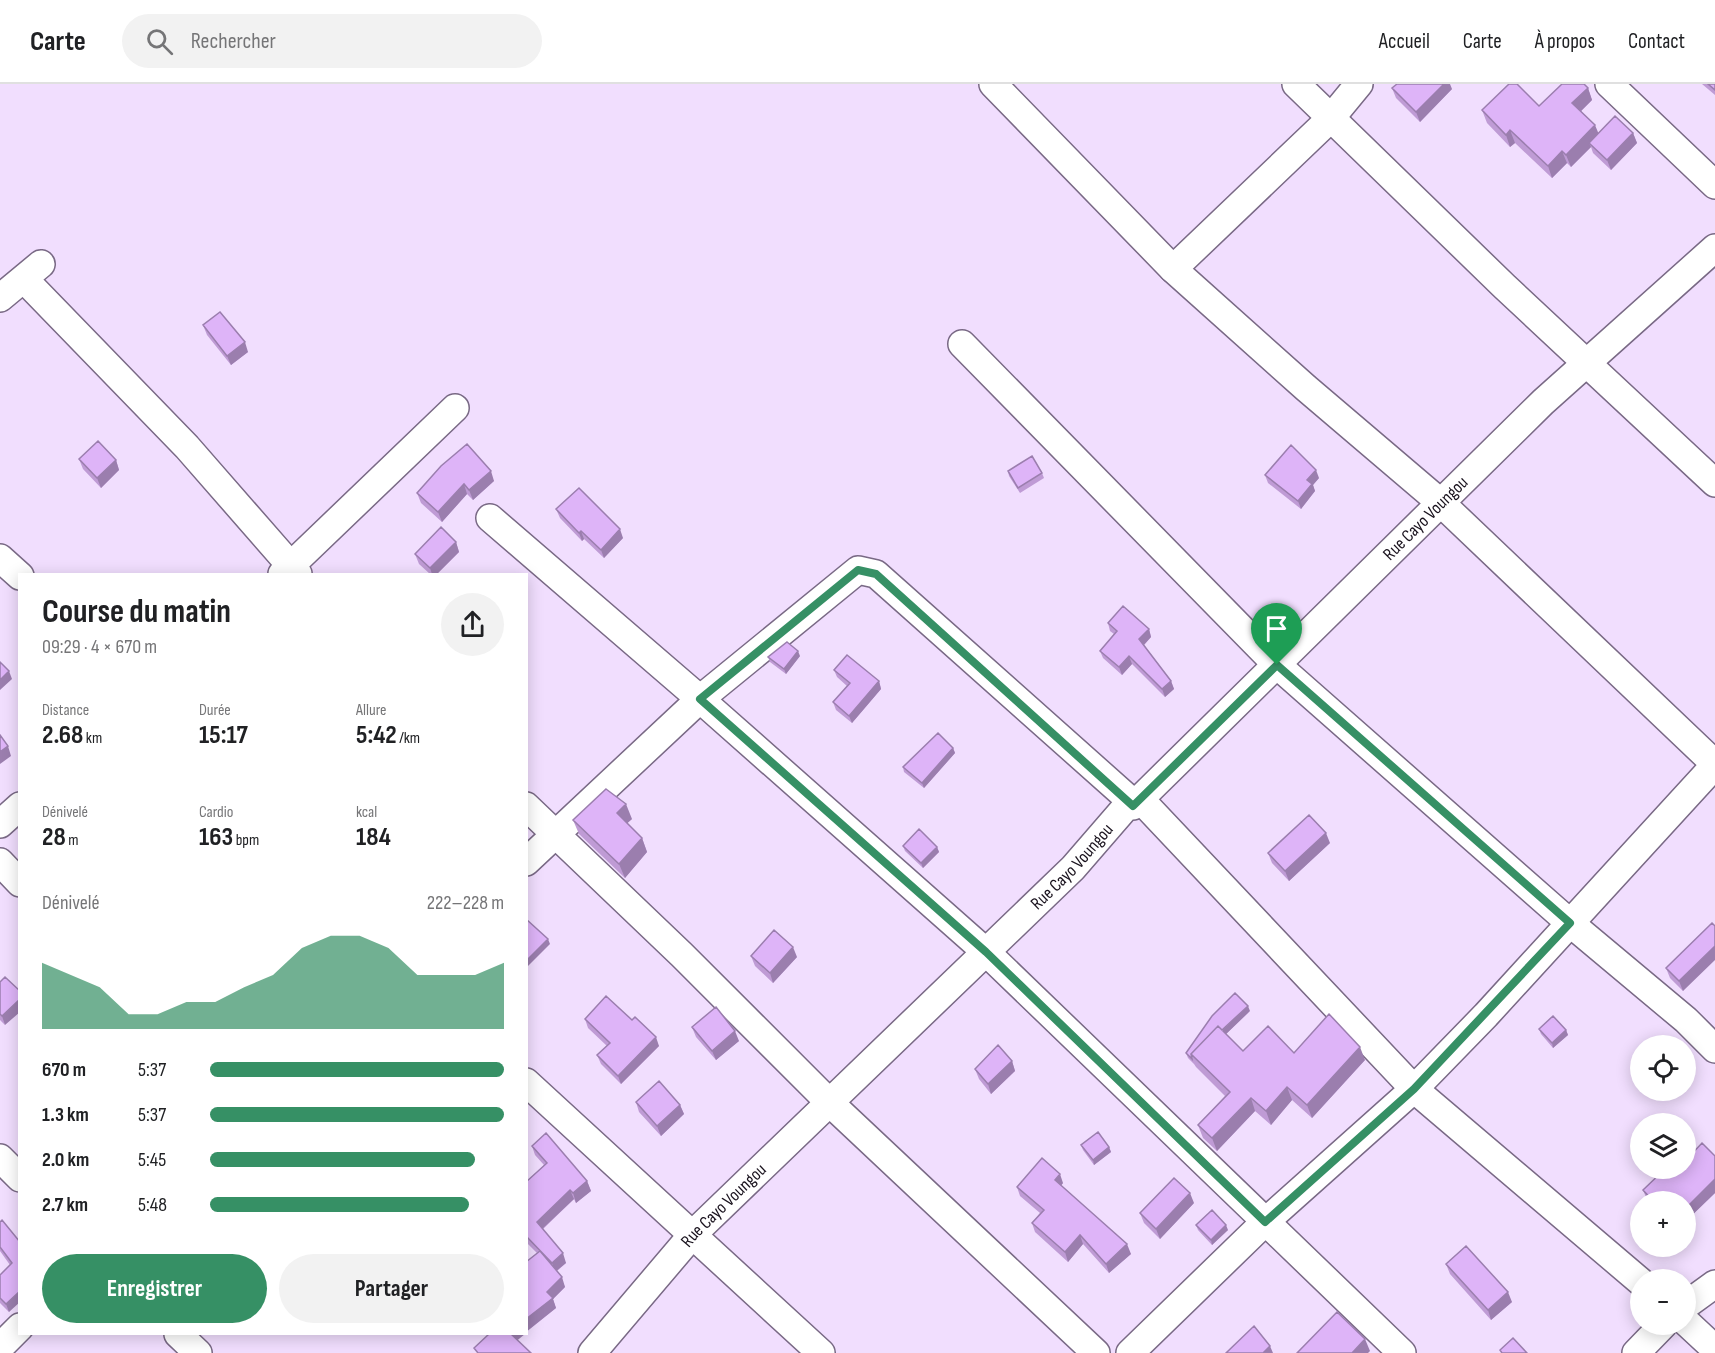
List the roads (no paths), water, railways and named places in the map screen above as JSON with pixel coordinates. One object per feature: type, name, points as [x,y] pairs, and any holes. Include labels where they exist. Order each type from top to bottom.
[{"type":"street","points":[[993,84],[1173,269],[1306,388],[1441,503],[1715,764],[1414,1089],[1265,1222],[1130,1353]]},
{"type":"street","points":[[1296,84],[1586,364],[1715,483]]},
{"type":"street","points":[[1173,269],[1330,118],[1359,84]]},
{"type":"street","points":[[1609,84],[1715,185]]},
{"type":"street","name":"Rue Cayo Voungou","points":[[592,1353],[693,1234],[1073,868],[1136,800],[1277,665],[1543,402],[1715,248]]},
{"type":"street","points":[[0,298],[32,272],[186,447],[290,572],[455,408]]},
{"type":"street","points":[[962,344],[1277,665],[1570,923],[1686,1020],[1715,1049]]},
{"type":"street","points":[[490,518],[700,699],[986,952],[1402,1353]]},
{"type":"street","points":[[0,558],[18,574]]},
{"type":"street","points":[[528,860],[700,699],[858,570],[876,574],[1136,800],[1414,1089],[1630,1273]]},
{"type":"street","points":[[0,824],[18,808]]},
{"type":"street","points":[[528,808],[682,955],[829,1102],[1095,1353]]},
{"type":"street","points":[[0,862],[18,881]]},
{"type":"street","points":[[528,1084],[821,1353]]},
{"type":"street","points":[[0,1158],[18,1176]]},
{"type":"street","points":[[1696,1298],[1715,1284]]},
{"type":"street","points":[[0,1347],[18,1329]]},
{"type":"street","points":[[1696,1331],[1715,1349]]},
{"type":"street","points":[[179,1335],[198,1353]]},
{"type":"street","points":[[1636,1353],[1653,1335]]}]
